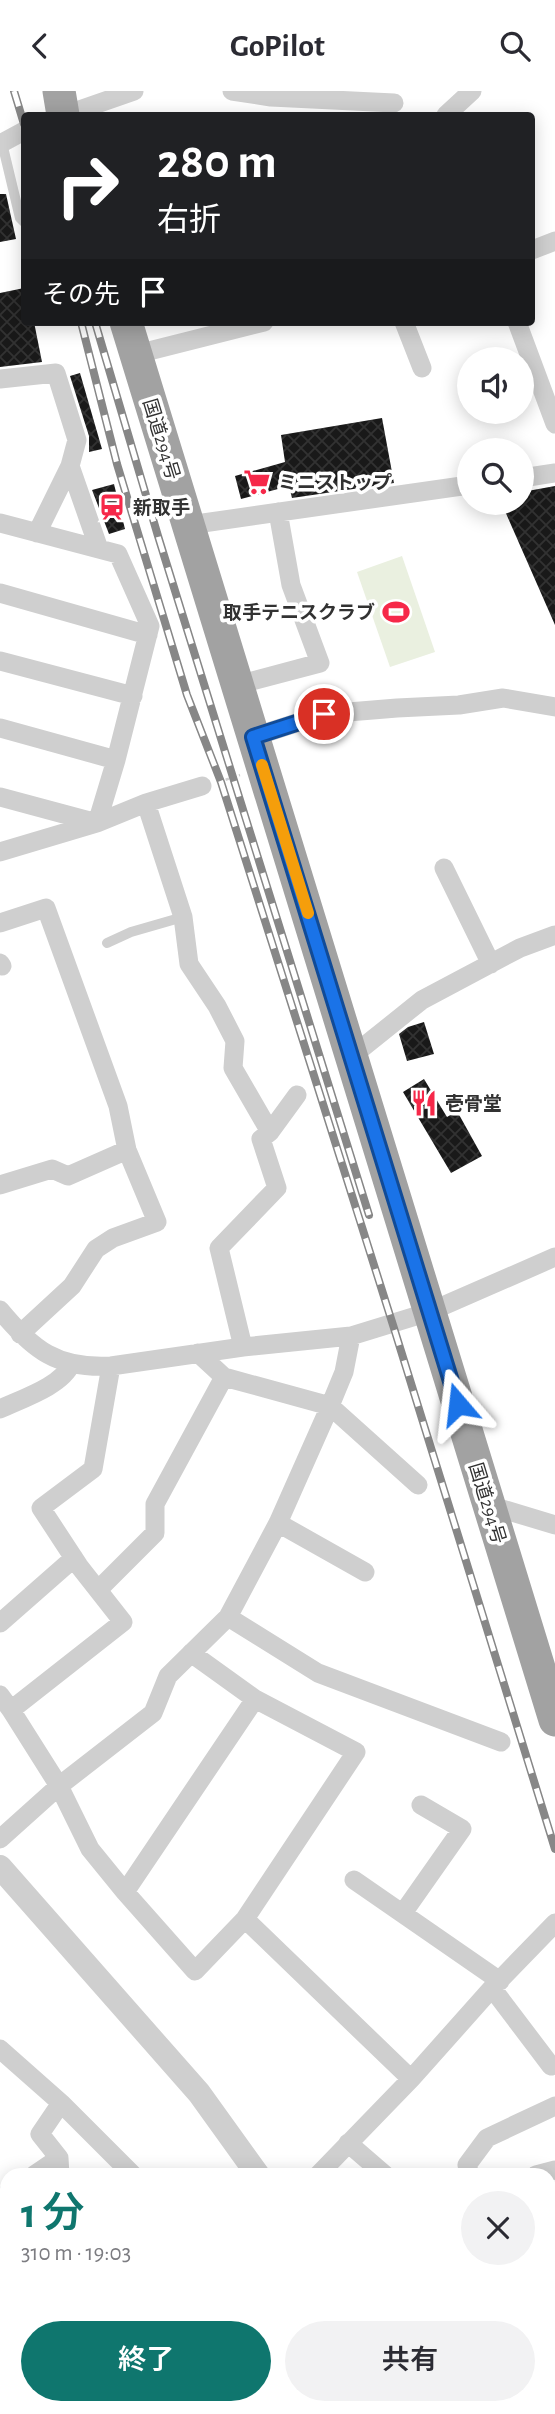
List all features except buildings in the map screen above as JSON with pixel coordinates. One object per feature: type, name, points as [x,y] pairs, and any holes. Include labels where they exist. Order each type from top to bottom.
[{"type":"highway","points":[[59,91],[63,112]]},
{"type":"highway","name":"国道294号","points":[[127,326],[555,1720]]},
{"type":"street","points":[[73,112],[134,91]]},
{"type":"street","points":[[232,91],[271,97],[396,103]]},
{"type":"street","points":[[449,112],[472,91]]},
{"type":"street","points":[[1,143],[21,133]]},
{"type":"street","points":[[535,249],[555,241]]},
{"type":"street","points":[[136,354],[248,326]]},
{"type":"street","points":[[406,326],[422,368]]},
{"type":"street","points":[[518,326],[555,424]]},
{"type":"street","points":[[0,379],[56,373],[77,440],[70,466],[37,533]]},
{"type":"street","points":[[70,466],[99,549]]},
{"type":"street","points":[[534,476],[555,473]]},
{"type":"street","points":[[189,525],[457,487]]},
{"type":"street","points":[[237,685],[320,663],[291,585],[278,512]]},
{"type":"street","points":[[0,523],[118,554],[150,627],[97,823]]},
{"type":"street","points":[[0,593],[148,635]]},
{"type":"street","points":[[0,661],[133,696]]},
{"type":"street","points":[[258,752],[324,714],[459,705],[503,698],[555,707]]},
{"type":"street","points":[[0,728],[116,760]]},
{"type":"street","points":[[0,852],[97,823],[146,803],[202,786]]},
{"type":"street","points":[[0,797],[97,823]]},
{"type":"street","points":[[146,803],[183,918],[189,964],[235,1041],[233,1068],[270,1132]]},
{"type":"street","points":[[444,868],[491,964]]},
{"type":"street","points":[[0,923],[46,908],[118,1106],[127,1150],[157,1222],[113,1238],[96,1249],[72,1286],[20,1334]]},
{"type":"street","points":[[352,1056],[422,1000],[520,948],[555,935]]},
{"type":"street","points":[[243,1347],[219,1248],[277,1188],[261,1139],[270,1132],[297,1095]]},
{"type":"street","points":[[0,1185],[51,1168],[68,1175],[127,1150]]},
{"type":"street","points":[[0,1310],[20,1334],[53,1359],[92,1367],[111,1366],[243,1347],[351,1336],[429,1312],[555,1257]]},
{"type":"street","points":[[0,1839],[59,1786],[153,1713],[168,1676],[228,1617],[278,1523],[330,1406],[344,1372],[351,1336]]},
{"type":"street","points":[[198,1353],[224,1377],[330,1406],[418,1485]]},
{"type":"street","points":[[0,1409],[57,1381],[71,1364]]},
{"type":"street","points":[[111,1366],[93,1469],[41,1508],[74,1558],[123,1622],[5,1703],[59,1786],[90,1849],[195,1971],[245,1919],[356,1752],[255,1699],[191,1653]]},
{"type":"street","points":[[98,1590],[155,1534],[155,1504],[224,1377]]},
{"type":"street","points":[[489,1505],[555,1525]]},
{"type":"street","points":[[278,1523],[365,1572]]},
{"type":"street","points":[[0,1623],[74,1558]]},
{"type":"street","points":[[228,1617],[318,1673],[501,1742]]},
{"type":"street","points":[[125,1892],[255,1699]]},
{"type":"street","points":[[403,1913],[463,1829],[421,1805]]},
{"type":"street","points":[[0,1867],[199,2093],[253,2168]]},
{"type":"street","points":[[354,1879],[496,1985],[551,2066]]},
{"type":"street","points":[[245,1919],[411,2079]]},
{"type":"street","points":[[325,2168],[555,1923]]},
{"type":"street","points":[[0,2049],[61,2103],[126,2168]]},
{"type":"street","points":[[60,2167],[40,2134],[61,2103]]},
{"type":"street","points":[[468,2168],[467,2165],[487,2138],[555,2106]]},
{"type":"street","points":[[348,2143],[377,2168]]},
{"type":"lane","points":[[1,143],[21,219]]},
{"type":"lane","points":[[107,943],[131,932],[183,918]]},
{"type":"path","points":[[202,786],[258,752]]},
{"type":"green space","name":"取手テニスクラブ","points":[[402,556],[435,652],[390,667],[357,572]]},
{"type":"railway","points":[[14,91],[21,114]]},
{"type":"railway","points":[[82,326],[117,464],[187,695],[221,782],[555,1849]]},
{"type":"railway","points":[[96,326],[158,536],[369,1215]]},
{"type":"slow traffic","points":[[262,765],[308,913]]},
{"type":"place","name":"ミニストップ","points":[[257,482]]},
{"type":"place","name":"新取手","points":[[112,507]]},
{"type":"place","name":"取手テニスクラブ","points":[[396,612]]},
{"type":"place","name":"壱骨堂","points":[[424,1103]]},
{"type":"route","points":[[324,714],[253,737],[458,1404]]}]
